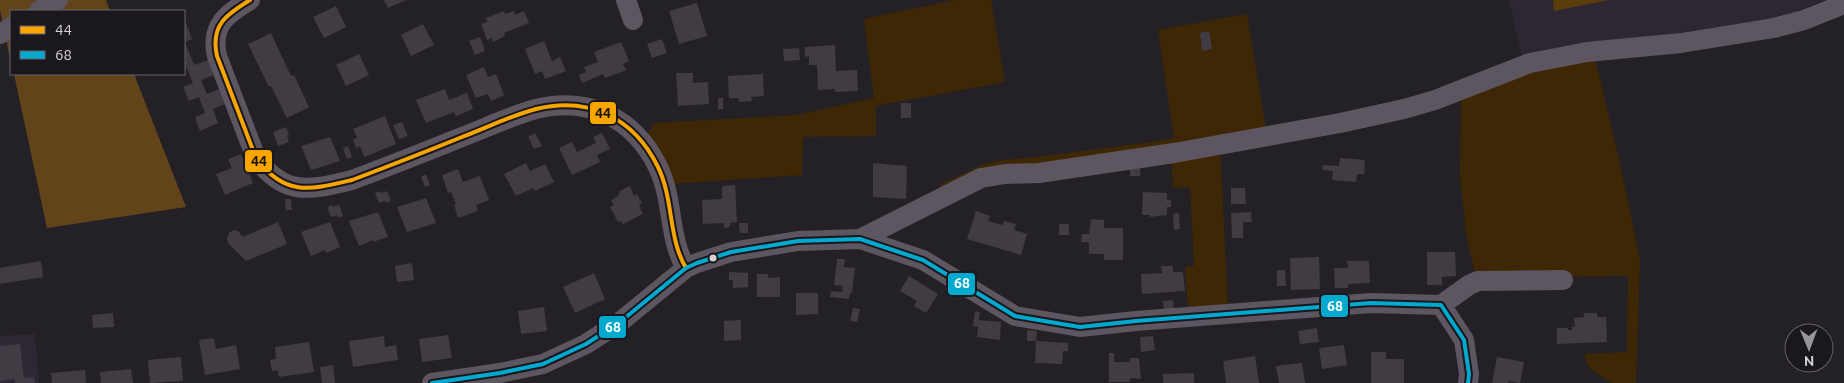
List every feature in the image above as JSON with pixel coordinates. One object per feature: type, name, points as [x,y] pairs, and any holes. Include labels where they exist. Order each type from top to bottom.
[{"type":"street","points":[[41,10],[58,0]]},
{"type":"street","points":[[250,0],[232,11],[223,20],[218,28],[214,44],[256,158],[264,169],[277,180],[290,186],[307,189],[326,186],[352,180],[522,113],[557,106],[576,106],[600,110],[620,120],[634,132],[658,167],[666,186],[676,246],[686,268]]},
{"type":"street","points":[[626,0],[633,20]]},
{"type":"street","points":[[860,239],[982,178],[1005,174],[1039,173],[1155,156],[1340,123],[1435,100],[1530,62],[1587,52],[1681,43],[1774,28],[1804,20],[1844,4]]},
{"type":"street","points":[[432,383],[500,373],[543,364],[566,355],[620,322],[686,268],[731,252],[798,241],[860,239],[923,260],[1016,316],[1080,327],[1371,303],[1441,305],[1478,281],[1563,280]]},
{"type":"street","points":[[1441,305],[1464,340],[1469,374],[1468,383]]},
{"type":"shaded area","points":[[0,0],[106,0],[110,10],[10,10],[10,58],[0,10]]},
{"type":"shaded area","points":[[955,0],[991,0],[1005,82],[876,106],[876,136],[803,137],[802,175],[670,184],[646,136],[655,123],[797,115],[874,98],[864,19]]},
{"type":"shaded area","points":[[1509,0],[1824,0],[1778,19],[1640,38],[1522,58]]},
{"type":"shaded area","points":[[1553,0],[1609,0],[1554,11]]},
{"type":"shaded area","points":[[1247,14],[1267,136],[942,191],[939,185],[984,164],[1174,139],[1158,30]]},
{"type":"shaded area","points":[[1594,53],[1640,261],[1636,383],[1611,383],[1589,368],[1584,354],[1627,352],[1628,276],[1476,278],[1466,234],[1460,175],[1461,90]]},
{"type":"shaded area","points":[[14,75],[134,75],[186,207],[47,228]]},
{"type":"shaded area","points":[[1220,146],[1228,305],[1188,308],[1185,267],[1194,266],[1190,187],[1173,188],[1171,155]]},
{"type":"shaded area","points":[[35,334],[39,383],[0,383],[0,336]]},
{"type":"building","points":[[384,0],[406,0],[388,8]]},
{"type":"building","points":[[697,3],[707,36],[679,44],[669,11]]},
{"type":"building","points":[[336,6],[346,27],[324,38],[313,17]]},
{"type":"building","points":[[504,11],[505,14],[514,11],[515,15],[524,11],[529,23],[504,33],[505,36],[493,42],[492,38],[487,40],[481,24],[487,22],[486,18]]},
{"type":"building","points":[[185,21],[192,39],[185,42]]},
{"type":"building","points":[[423,24],[434,45],[411,56],[401,35]]},
{"type":"building","points":[[1209,31],[1212,49],[1202,51],[1200,33]]},
{"type":"building","points":[[271,33],[291,76],[294,75],[309,107],[287,118],[248,44]]},
{"type":"building","points":[[480,37],[485,51],[475,55],[469,41]]},
{"type":"building","points":[[662,39],[667,53],[652,58],[647,44]]},
{"type":"building","points":[[544,41],[552,61],[560,57],[566,71],[545,79],[542,71],[535,74],[525,49]]},
{"type":"building","points":[[185,42],[194,65],[208,60],[214,75],[201,80],[207,94],[219,89],[225,104],[213,109],[218,123],[200,131],[195,117],[205,113],[199,97],[189,101],[183,87],[193,83],[187,68],[185,69]]},
{"type":"building","points":[[621,42],[629,61],[623,64],[626,70],[605,78],[603,74],[582,83],[579,75],[586,72],[584,67],[598,62],[594,52]]},
{"type":"building","points":[[835,45],[836,71],[857,70],[858,91],[835,92],[835,89],[818,90],[817,65],[809,65],[809,56],[805,57],[805,47]]},
{"type":"building","points":[[799,48],[800,60],[784,61],[783,49]]},
{"type":"building","points":[[359,54],[369,75],[346,86],[336,65]]},
{"type":"building","points":[[484,67],[488,77],[496,74],[504,95],[491,101],[488,94],[476,98],[466,75]]},
{"type":"building","points":[[676,73],[693,73],[693,83],[708,82],[709,104],[678,106]]},
{"type":"building","points":[[763,74],[764,96],[751,97],[752,101],[739,102],[738,98],[729,98],[728,76]]},
{"type":"building","points":[[445,89],[449,100],[467,93],[473,109],[456,116],[454,112],[426,123],[416,100]]},
{"type":"building","points":[[718,98],[723,98],[723,109],[718,109]]},
{"type":"building","points":[[901,103],[911,103],[911,118],[901,118]]},
{"type":"building","points":[[385,116],[396,144],[364,157],[360,146],[356,148],[353,139],[357,138],[353,129]]},
{"type":"building","points":[[402,122],[408,136],[399,139],[393,125]]},
{"type":"building","points":[[286,127],[289,142],[278,146],[273,132]]},
{"type":"building","points":[[535,133],[542,146],[534,149],[528,137]]},
{"type":"building","points":[[602,133],[610,149],[597,155],[600,162],[572,175],[559,148],[572,142],[577,152],[596,143],[593,137]]},
{"type":"building","points":[[330,137],[340,161],[311,170],[301,146]]},
{"type":"building","points":[[348,146],[352,157],[347,159],[343,148]]},
{"type":"building","points":[[241,154],[253,183],[225,195],[216,174],[232,168],[228,159]]},
{"type":"building","points":[[1340,158],[1365,160],[1364,174],[1357,174],[1356,182],[1332,180],[1333,171],[1322,170],[1323,165],[1339,166]]},
{"type":"building","points":[[526,163],[530,171],[545,164],[554,182],[535,191],[533,188],[516,196],[504,174]]},
{"type":"building","points":[[873,163],[907,166],[906,199],[873,197]]},
{"type":"building","points":[[1130,167],[1141,167],[1140,176],[1130,176]]},
{"type":"building","points":[[458,169],[463,182],[480,176],[489,200],[476,205],[478,211],[458,218],[454,205],[456,204],[451,192],[448,193],[442,175]]},
{"type":"building","points":[[426,174],[430,185],[425,187],[421,177]]},
{"type":"building","points":[[735,185],[737,222],[730,223],[730,227],[724,228],[724,223],[703,224],[702,200],[722,199],[722,186]]},
{"type":"building","points":[[630,186],[634,196],[637,194],[642,203],[639,205],[643,214],[623,224],[621,221],[618,222],[610,207],[614,205],[611,200],[618,196],[620,191]]},
{"type":"building","points":[[1231,188],[1245,188],[1246,204],[1231,204]]},
{"type":"building","points":[[380,191],[381,193],[387,191],[391,201],[379,203],[375,193]]},
{"type":"building","points":[[1143,192],[1167,193],[1167,200],[1171,200],[1171,207],[1167,207],[1167,215],[1150,217],[1150,215],[1142,215]]},
{"type":"building","points":[[426,198],[436,223],[407,232],[397,207]]},
{"type":"building","points":[[285,199],[291,199],[292,210],[286,210]]},
{"type":"building","points":[[332,205],[333,207],[339,205],[343,216],[338,218],[337,215],[331,217],[327,207]]},
{"type":"building","points":[[976,211],[990,216],[988,221],[1003,225],[1004,221],[1016,224],[1014,230],[1027,234],[1021,255],[967,239]]},
{"type":"building","points":[[378,212],[388,237],[373,242],[373,240],[359,246],[349,221]]},
{"type":"building","points":[[1251,212],[1252,222],[1243,222],[1243,238],[1232,238],[1231,213]]},
{"type":"building","points":[[1179,213],[1180,229],[1174,230],[1173,214]]},
{"type":"building","points":[[1091,219],[1104,220],[1104,228],[1123,228],[1123,260],[1104,260],[1104,254],[1089,254],[1089,242],[1081,242],[1082,234],[1089,234]]},
{"type":"building","points":[[278,222],[287,244],[246,261],[228,243],[227,238],[233,230],[238,231],[243,237]]},
{"type":"building","points":[[330,222],[340,247],[326,253],[325,250],[311,256],[301,232]]},
{"type":"building","points":[[739,223],[748,223],[748,233],[740,233]]},
{"type":"building","points":[[1059,224],[1069,224],[1069,235],[1059,235]]},
{"type":"building","points":[[1427,252],[1455,252],[1456,276],[1442,277],[1442,285],[1427,285]]},
{"type":"building","points":[[1319,257],[1320,289],[1291,290],[1290,258]]},
{"type":"building","points":[[837,259],[845,259],[844,267],[855,268],[852,293],[850,293],[849,299],[830,297],[831,291],[842,292],[843,286],[834,285]]},
{"type":"building","points":[[41,261],[43,277],[0,284],[0,268]]},
{"type":"building","points":[[1347,261],[1369,261],[1370,283],[1348,284],[1348,288],[1335,288],[1334,268],[1348,268]]},
{"type":"building","points":[[412,263],[414,280],[397,282],[395,266]]},
{"type":"building","points":[[1161,266],[1173,266],[1173,272],[1183,272],[1185,291],[1142,294],[1141,274],[1162,273]]},
{"type":"building","points":[[1277,270],[1285,270],[1286,286],[1277,286]]},
{"type":"building","points":[[729,272],[748,273],[748,287],[733,288],[733,280],[729,280]]},
{"type":"building","points":[[594,273],[605,299],[575,313],[563,287]]},
{"type":"building","points":[[757,274],[768,274],[768,278],[780,277],[780,297],[757,297]]},
{"type":"building","points":[[909,276],[938,294],[926,313],[914,306],[917,301],[900,291]]},
{"type":"building","points":[[796,293],[818,293],[818,314],[796,315]]},
{"type":"building","points":[[1173,300],[1174,311],[1164,312],[1163,301]]},
{"type":"building","points":[[544,307],[547,331],[521,334],[518,311]]},
{"type":"building","points":[[853,308],[860,309],[857,322],[850,321]]},
{"type":"building","points":[[975,311],[980,312],[979,320],[1001,322],[1000,340],[977,337],[978,327],[973,326]]},
{"type":"building","points":[[113,313],[114,327],[93,328],[92,315]]},
{"type":"building","points":[[1584,313],[1597,313],[1597,317],[1606,317],[1607,342],[1557,344],[1557,328],[1572,330],[1572,327],[1575,327],[1574,318],[1584,317]]},
{"type":"building","points":[[741,320],[741,340],[724,341],[724,321]]},
{"type":"building","points":[[1317,328],[1319,342],[1300,344],[1298,331]]},
{"type":"building","points":[[1027,330],[1037,331],[1036,341],[1027,341]]},
{"type":"building","points":[[448,335],[452,358],[422,362],[419,339]]},
{"type":"building","points":[[384,336],[385,347],[396,345],[398,360],[353,367],[349,341]]},
{"type":"building","points":[[1153,336],[1155,350],[1141,352],[1140,337]]},
{"type":"building","points":[[214,338],[216,349],[236,345],[240,369],[205,375],[199,340]]},
{"type":"building","points":[[1036,341],[1068,343],[1068,351],[1063,351],[1062,364],[1035,363]]},
{"type":"building","points":[[309,342],[314,372],[279,377],[278,370],[272,371],[270,360],[276,359],[275,347]]},
{"type":"building","points":[[20,344],[24,378],[34,377],[35,383],[15,383],[14,379],[0,381],[0,346]]},
{"type":"building","points":[[1344,345],[1347,365],[1322,369],[1319,348]]},
{"type":"building","points":[[1371,352],[1386,352],[1386,359],[1404,359],[1404,383],[1371,383]]},
{"type":"building","points":[[1109,353],[1114,353],[1114,362],[1130,362],[1130,358],[1139,358],[1141,379],[1130,378],[1130,382],[1109,382]]},
{"type":"building","points":[[1255,356],[1259,383],[1226,383],[1223,361]]},
{"type":"building","points":[[181,357],[183,381],[150,383],[148,360]]},
{"type":"building","points":[[1497,357],[1524,362],[1520,383],[1509,381],[1508,383],[1492,383]]},
{"type":"building","points":[[1302,363],[1305,383],[1279,383],[1276,366]]},
{"type":"building","points":[[333,365],[335,383],[322,383],[320,367]]},
{"type":"building","points":[[131,369],[133,383],[101,383],[100,372]]},
{"type":"building","points":[[85,370],[86,383],[52,383],[51,373]]},
{"type":"building","points":[[1194,373],[1194,383],[1163,383],[1163,374]]},
{"type":"transit line","name":"44","points":[[250,0],[234,10],[222,22],[218,28],[215,45],[217,56],[256,158],[277,179],[288,185],[299,187],[311,188],[337,184],[421,154],[536,109],[555,106],[574,106],[592,109],[608,115],[623,124],[636,135],[648,150],[658,167],[667,192],[673,232],[680,256],[686,268]]},
{"type":"transit line","name":"68","points":[[432,383],[500,373],[543,364],[586,344],[620,322],[686,268],[697,263],[731,252],[798,241],[860,239],[923,260],[1015,316],[1080,327],[1371,303],[1441,305],[1464,340],[1469,374],[1468,383]]}]
